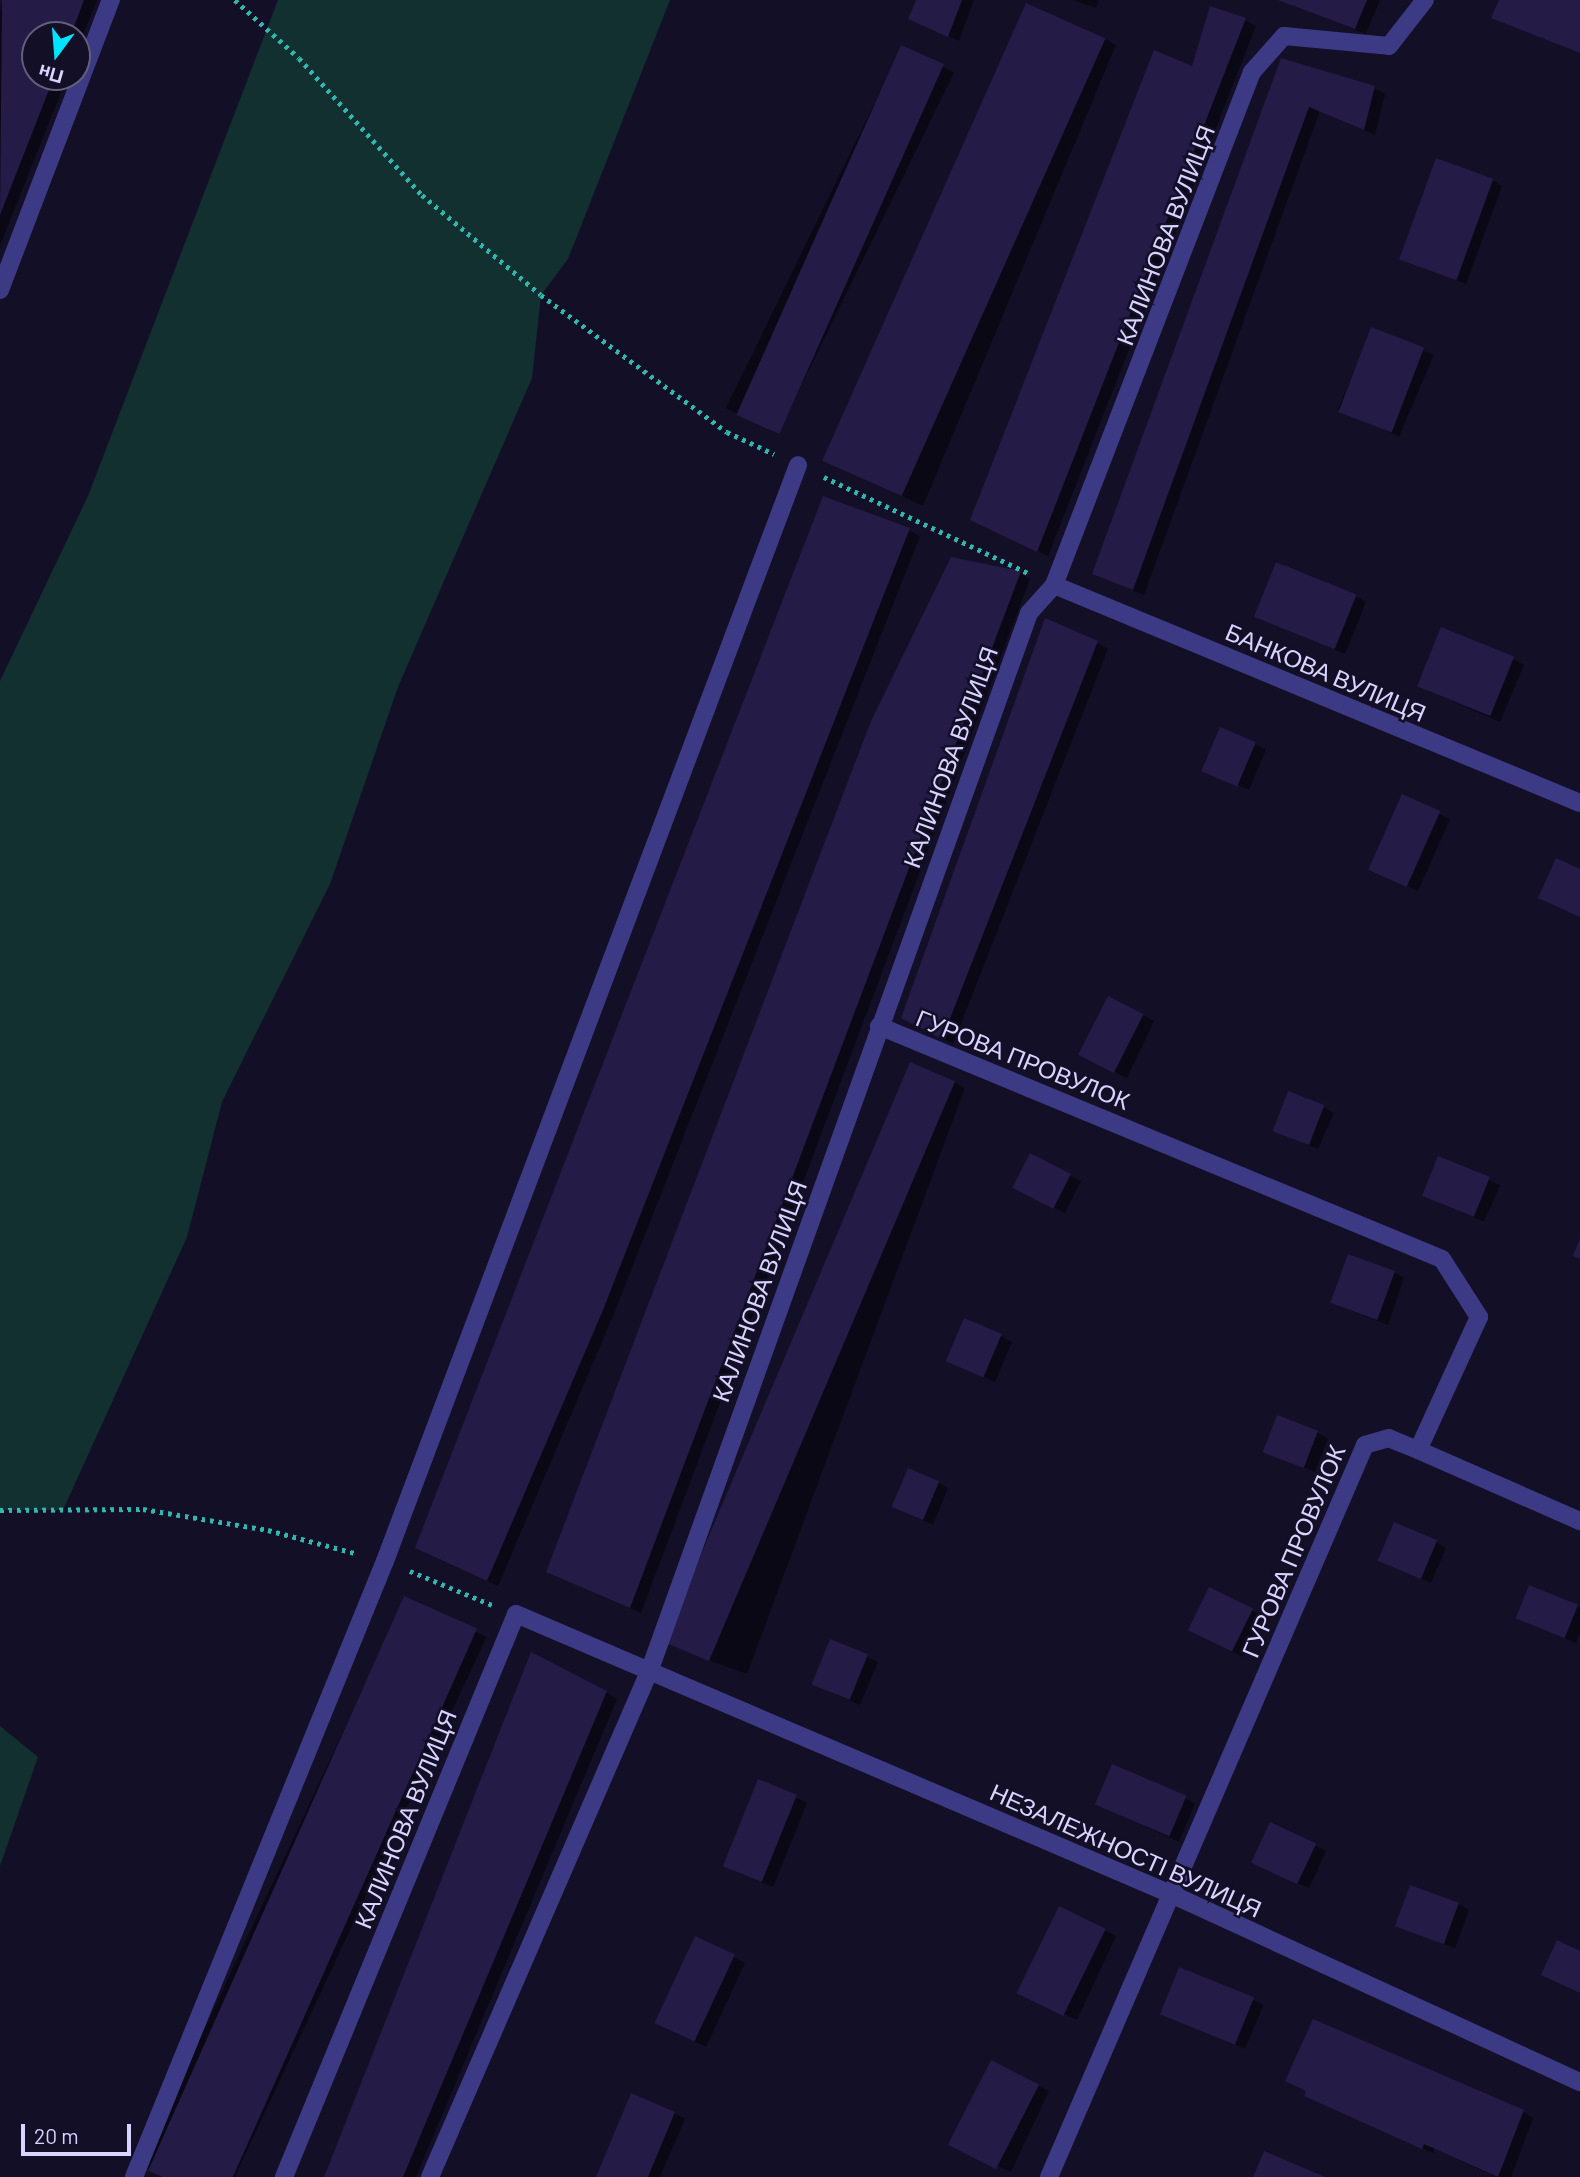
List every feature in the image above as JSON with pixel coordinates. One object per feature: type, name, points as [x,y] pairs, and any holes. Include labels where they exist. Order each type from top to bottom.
[{"type":"street","points":[[0,290],[111,0]]},
{"type":"street","name":"КАЛИНОВА ВУЛИЦЯ","points":[[430,2177],[649,1672],[878,1026],[1029,612],[1054,585],[1158,323],[1252,72],[1284,36],[1389,46],[1425,0]]},
{"type":"street","points":[[134,2177],[385,1561],[799,465]]},
{"type":"street","name":"БАНКОВА ВУЛИЦЯ","points":[[1054,585],[1580,803]]},
{"type":"street","name":"ГУРОВА ПРОВУЛОК","points":[[878,1026],[1441,1259],[1479,1317],[1418,1450],[1389,1438],[1365,1445],[1049,2177]]},
{"type":"street","points":[[1418,1450],[1580,1521]]},
{"type":"street","points":[[516,1614],[649,1672]]},
{"type":"street","name":"КАЛИНОВА ВУЛИЦЯ","points":[[284,2177],[516,1614]]},
{"type":"street","name":"НЕЗАЛЕЖНОСТІ ВУЛИЦЯ","points":[[649,1672],[1171,1894],[1580,2082]]},
{"type":"path","points":[[234,0],[299,58],[422,195],[541,295],[727,432],[1054,585]]},
{"type":"path","points":[[0,1510],[143,1509],[268,1530],[385,1561],[516,1614]]},
{"type":"green space","points":[[278,0],[670,0],[568,259],[541,295],[532,378],[398,687],[330,884],[222,1102],[187,1237],[63,1510],[0,1510],[0,681],[88,496]]},
{"type":"green space","points":[[0,1726],[38,1757],[0,1866]]},
{"type":"building","points":[[2,0],[84,0],[76,21],[21,21],[21,91],[49,91],[0,215]]},
{"type":"building","points":[[916,0],[962,0],[948,37],[908,19]]},
{"type":"building","points":[[1278,0],[1367,0],[1355,29]]},
{"type":"building","points":[[1499,0],[1580,0],[1580,53],[1491,18]]},
{"type":"building","points":[[1026,3],[1105,38],[902,496],[822,461]]},
{"type":"building","points":[[1210,6],[1246,18],[1037,552],[970,520],[1154,50],[1192,66]]},
{"type":"building","points":[[901,45],[944,64],[779,434],[736,415]]},
{"type":"building","points":[[1281,58],[1375,86],[1364,130],[1309,107],[1133,590],[1092,574]]},
{"type":"building","points":[[1436,158],[1493,179],[1456,280],[1399,259]]},
{"type":"building","points":[[1371,327],[1424,347],[1392,432],[1338,412]]},
{"type":"building","points":[[823,496],[910,528],[603,1310],[487,1581],[415,1548]]},
{"type":"building","points":[[951,557],[1021,571],[630,1608],[546,1572],[871,721]]},
{"type":"building","points":[[1276,562],[1357,595],[1335,649],[1254,617]]},
{"type":"building","points":[[1045,618],[1098,641],[942,1039],[901,1018]]},
{"type":"building","points":[[1441,627],[1514,657],[1490,716],[1417,686]]},
{"type":"building","points":[[1220,727],[1256,742],[1237,786],[1201,771]]},
{"type":"building","points":[[1402,794],[1440,811],[1407,887],[1368,870]]},
{"type":"building","points":[[1556,858],[1580,869],[1580,917],[1538,898]]},
{"type":"building","points":[[1108,996],[1144,1014],[1114,1073],[1078,1055]]},
{"type":"building","points":[[910,1062],[955,1081],[709,1661],[664,1642]]},
{"type":"building","points":[[1288,1091],[1324,1105],[1309,1145],[1273,1131]]},
{"type":"building","points":[[1030,1153],[1071,1174],[1053,1209],[1012,1188]]},
{"type":"building","points":[[1438,1156],[1490,1177],[1474,1217],[1422,1196]]},
{"type":"building","points":[[1580,1238],[1580,1259],[1573,1256]]},
{"type":"building","points":[[1348,1254],[1395,1271],[1377,1320],[1330,1303]]},
{"type":"building","points":[[964,1318],[1002,1334],[983,1377],[946,1361]]},
{"type":"building","points":[[1277,1415],[1318,1431],[1304,1468],[1263,1452]]},
{"type":"building","points":[[908,1468],[939,1481],[923,1520],[892,1507]]},
{"type":"building","points":[[1394,1522],[1437,1540],[1421,1579],[1378,1561]]},
{"type":"building","points":[[1529,1585],[1578,1605],[1565,1638],[1516,1618]]},
{"type":"building","points":[[1209,1587],[1253,1608],[1232,1652],[1188,1630]]},
{"type":"building","points":[[404,1596],[477,1629],[233,2177],[162,2177],[148,2171]]},
{"type":"building","points":[[830,1639],[868,1654],[850,1700],[812,1684]]},
{"type":"building","points":[[531,1652],[607,1691],[403,2177],[324,2177]]},
{"type":"building","points":[[1112,1764],[1187,1796],[1169,1836],[1095,1805]]},
{"type":"building","points":[[758,1779],[797,1795],[762,1882],[723,1866]]},
{"type":"building","points":[[1270,1822],[1316,1844],[1297,1884],[1251,1863]]},
{"type":"building","points":[[1410,1885],[1459,1903],[1444,1944],[1395,1926]]},
{"type":"building","points":[[1059,1906],[1106,1929],[1063,2016],[1016,1993]]},
{"type":"building","points":[[695,1936],[735,1955],[694,2042],[654,2023]]},
{"type":"building","points":[[1557,1940],[1580,1951],[1580,1993],[1541,1975]]},
{"type":"building","points":[[1179,1967],[1254,1997],[1235,2045],[1160,2014]]},
{"type":"building","points":[[1313,2019],[1524,2110],[1498,2177],[1424,2144],[1422,2149],[1304,2096],[1306,2091],[1285,2081]]},
{"type":"building","points":[[991,2060],[1039,2085],[996,2169],[948,2145]]},
{"type":"building","points":[[631,2093],[675,2112],[648,2177],[596,2177]]},
{"type":"building","points":[[1264,2151],[1325,2177],[1253,2177]]}]
